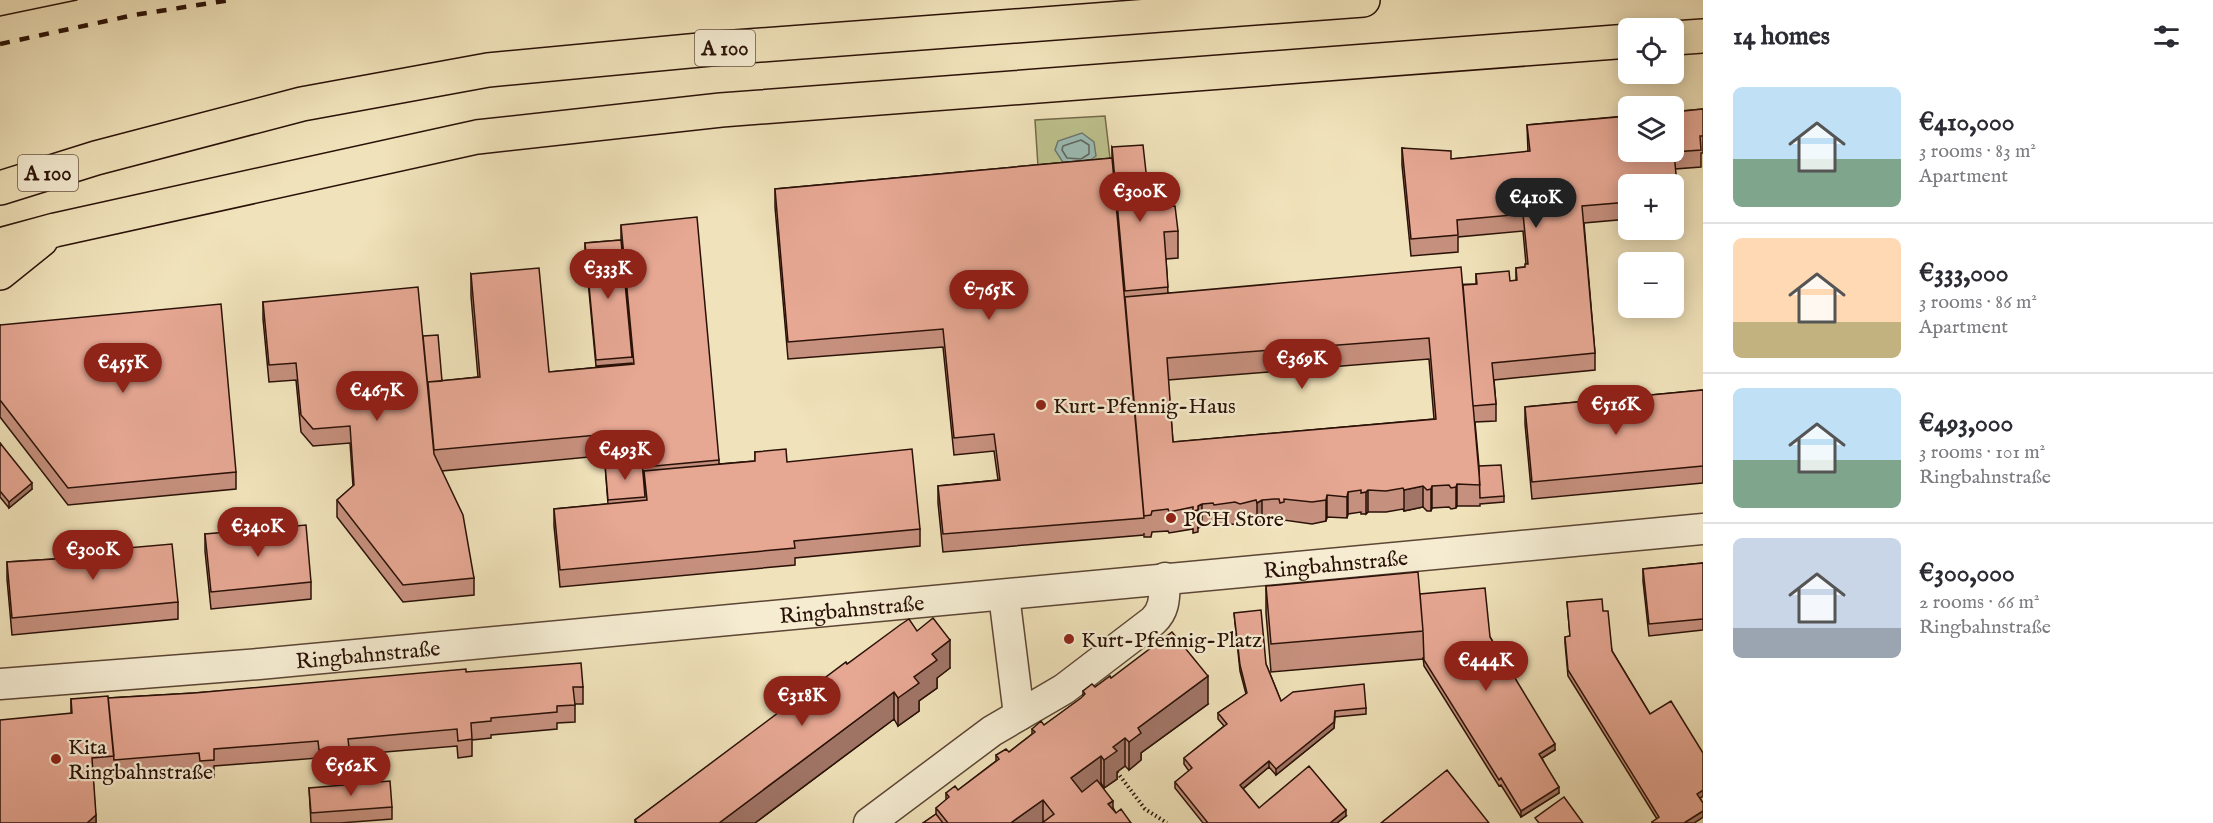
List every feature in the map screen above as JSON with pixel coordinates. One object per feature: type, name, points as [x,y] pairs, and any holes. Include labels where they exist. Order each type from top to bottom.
[{"type":"highway","name":"A 100","points":[[0,188],[96,158],[302,104],[488,70],[721,48],[1363,0]]},
{"type":"highway","points":[[1684,37],[1703,36]]},
{"type":"highway","name":"A 100","points":[[0,245],[55,230],[477,137],[721,110],[1618,42]]},
{"type":"highway","points":[[0,273],[55,230]]},
{"type":"street","name":"Ringbahnstraße","points":[[0,684],[271,663],[1703,529]]},
{"type":"street","points":[[869,823],[992,731],[1064,689],[1153,621],[1164,606],[1165,578]]},
{"type":"street","points":[[1004,595],[1019,715]]},
{"type":"path","points":[[1117,772],[1145,809],[1166,823]]},
{"type":"green space","points":[[1105,116],[1112,175],[1039,182],[1035,120]]},
{"type":"water","points":[[1082,133],[1094,142],[1096,156],[1082,166],[1064,164],[1055,150],[1058,141]]},
{"type":"building","points":[[1703,109],[1701,150],[1684,151],[1684,111]]},
{"type":"building","points":[[1618,117],[1618,162],[1675,162],[1676,174],[1618,174],[1618,203],[1582,206],[1595,353],[1492,363],[1496,404],[1473,406],[1463,285],[1477,284],[1476,274],[1509,271],[1510,281],[1517,280],[1516,268],[1525,267],[1525,264],[1528,264],[1523,214],[1457,220],[1458,235],[1411,239],[1402,148],[1451,151],[1451,159],[1530,151],[1527,125]]},
{"type":"building","points":[[1143,145],[1150,208],[1175,206],[1178,231],[1164,232],[1168,287],[1125,291],[1112,147]]},
{"type":"building","name":"Kurt-Pfennig-Haus","points":[[1112,158],[1144,518],[943,534],[938,486],[1000,480],[994,434],[954,438],[943,329],[788,342],[775,189]]},
{"type":"building","points":[[697,217],[719,460],[644,467],[641,431],[434,450],[428,382],[480,377],[471,274],[539,268],[549,372],[634,364],[621,225]]},
{"type":"building","points":[[621,240],[632,357],[596,360],[585,243]]},
{"type":"building","points":[[1461,267],[1480,485],[1457,484],[1456,487],[1451,488],[1449,485],[1432,486],[1427,490],[1423,486],[1404,490],[1403,488],[1386,491],[1368,490],[1361,493],[1361,490],[1348,492],[1347,497],[1327,495],[1326,500],[1312,502],[1284,499],[1284,502],[1280,503],[1279,499],[1274,499],[1257,503],[1256,500],[1240,504],[1235,502],[1202,504],[1198,506],[1198,510],[1193,511],[1193,507],[1169,512],[1168,509],[1152,511],[1151,515],[1144,516],[1125,297]],"holes":[[[1429,338],[1436,419],[1173,442],[1167,358]]]},
{"type":"building","points":[[418,287],[434,454],[463,515],[474,578],[403,585],[337,500],[354,485],[350,426],[313,429],[301,415],[296,363],[269,365],[263,302]]},
{"type":"building","points":[[221,304],[236,472],[68,488],[0,400],[0,325]]},
{"type":"building","points":[[438,335],[442,381],[428,382],[428,388],[423,336]]},
{"type":"building","points":[[1703,390],[1703,466],[1532,482],[1525,407]]},
{"type":"building","points":[[0,443],[32,483],[9,502],[0,491]]},
{"type":"building","points":[[786,449],[787,462],[912,449],[920,529],[794,541],[795,548],[560,570],[554,509],[647,500],[644,471],[755,461],[755,452]]},
{"type":"building","points":[[642,461],[645,497],[608,500],[605,464]]},
{"type":"building","points":[[1501,465],[1504,496],[1480,498],[1479,466]]},
{"type":"building","points":[[306,525],[311,582],[211,592],[205,534]]},
{"type":"building","points":[[87,543],[93,551],[172,544],[178,602],[12,618],[7,562],[70,558]]},
{"type":"building","points":[[1703,563],[1703,619],[1649,624],[1643,569]]},
{"type":"building","points":[[1418,572],[1423,631],[1271,644],[1266,586]]},
{"type":"building","points":[[1485,588],[1490,637],[1555,744],[1539,754],[1559,787],[1521,811],[1424,660],[1420,594]]},
{"type":"building","points":[[1602,599],[1603,611],[1608,611],[1612,651],[1650,714],[1671,701],[1703,753],[1703,790],[1697,794],[1703,803],[1703,811],[1684,823],[1652,822],[1659,817],[1568,670],[1565,637],[1570,636],[1567,602]]},
{"type":"building","points":[[1261,610],[1266,664],[1281,701],[1293,692],[1364,684],[1366,708],[1335,711],[1334,722],[1276,769],[1269,761],[1240,785],[1259,808],[1309,766],[1346,810],[1330,823],[1208,823],[1175,782],[1192,768],[1184,758],[1227,724],[1218,713],[1247,693],[1240,665],[1234,613]]},
{"type":"building","points":[[933,618],[950,640],[932,654],[937,660],[914,677],[919,683],[898,698],[894,692],[719,823],[637,823],[635,820],[846,662],[847,664],[909,619],[917,631]]},
{"type":"building","points":[[1172,632],[1208,676],[1138,728],[1141,733],[1129,742],[1125,738],[1113,747],[1117,751],[1104,760],[1101,756],[1071,778],[1082,792],[1097,780],[1113,801],[1108,804],[1116,813],[1121,809],[1131,823],[1042,823],[1054,814],[1043,800],[1013,823],[948,823],[936,808],[949,797],[946,793],[955,786],[958,790],[999,759],[996,755],[1006,749],[1009,752],[1035,732],[1032,729],[1041,721],[1044,725],[1081,698],[1085,694],[1083,691],[1092,684],[1095,687],[1110,676],[1111,678]]},
{"type":"building","points":[[581,663],[583,687],[573,687],[575,705],[557,706],[557,712],[491,718],[491,721],[471,723],[472,739],[458,741],[457,729],[348,739],[349,748],[319,750],[318,741],[214,749],[214,760],[200,761],[199,753],[114,760],[108,698],[194,693],[466,669],[466,672]]},
{"type":"building","name":"Kita Ringbahnstraße","points":[[108,696],[114,756],[92,758],[96,815],[87,823],[0,823],[0,720],[72,713],[71,699]]},
{"type":"building","points":[[1447,770],[1489,823],[1381,823]]},
{"type":"building","points":[[390,781],[392,807],[311,813],[309,788]]},
{"type":"building","points":[[1564,797],[1583,823],[1539,823],[1535,818]]},
{"type":"building","points":[[936,814],[943,823],[923,823]]},
{"type":"tram line","points":[[0,16],[77,0]]},
{"type":"railway","points":[[0,44],[134,15],[230,0]]},
{"type":"place","name":"Kurt-Pfennig-Haus","points":[[1041,405]]},
{"type":"place","name":"PCH Store","points":[[1171,518]]},
{"type":"place","name":"Kurt-Pfennig-Platz","points":[[1069,639]]},
{"type":"place","name":"Kita Ringbahnstraße","points":[[56,759]]}]
